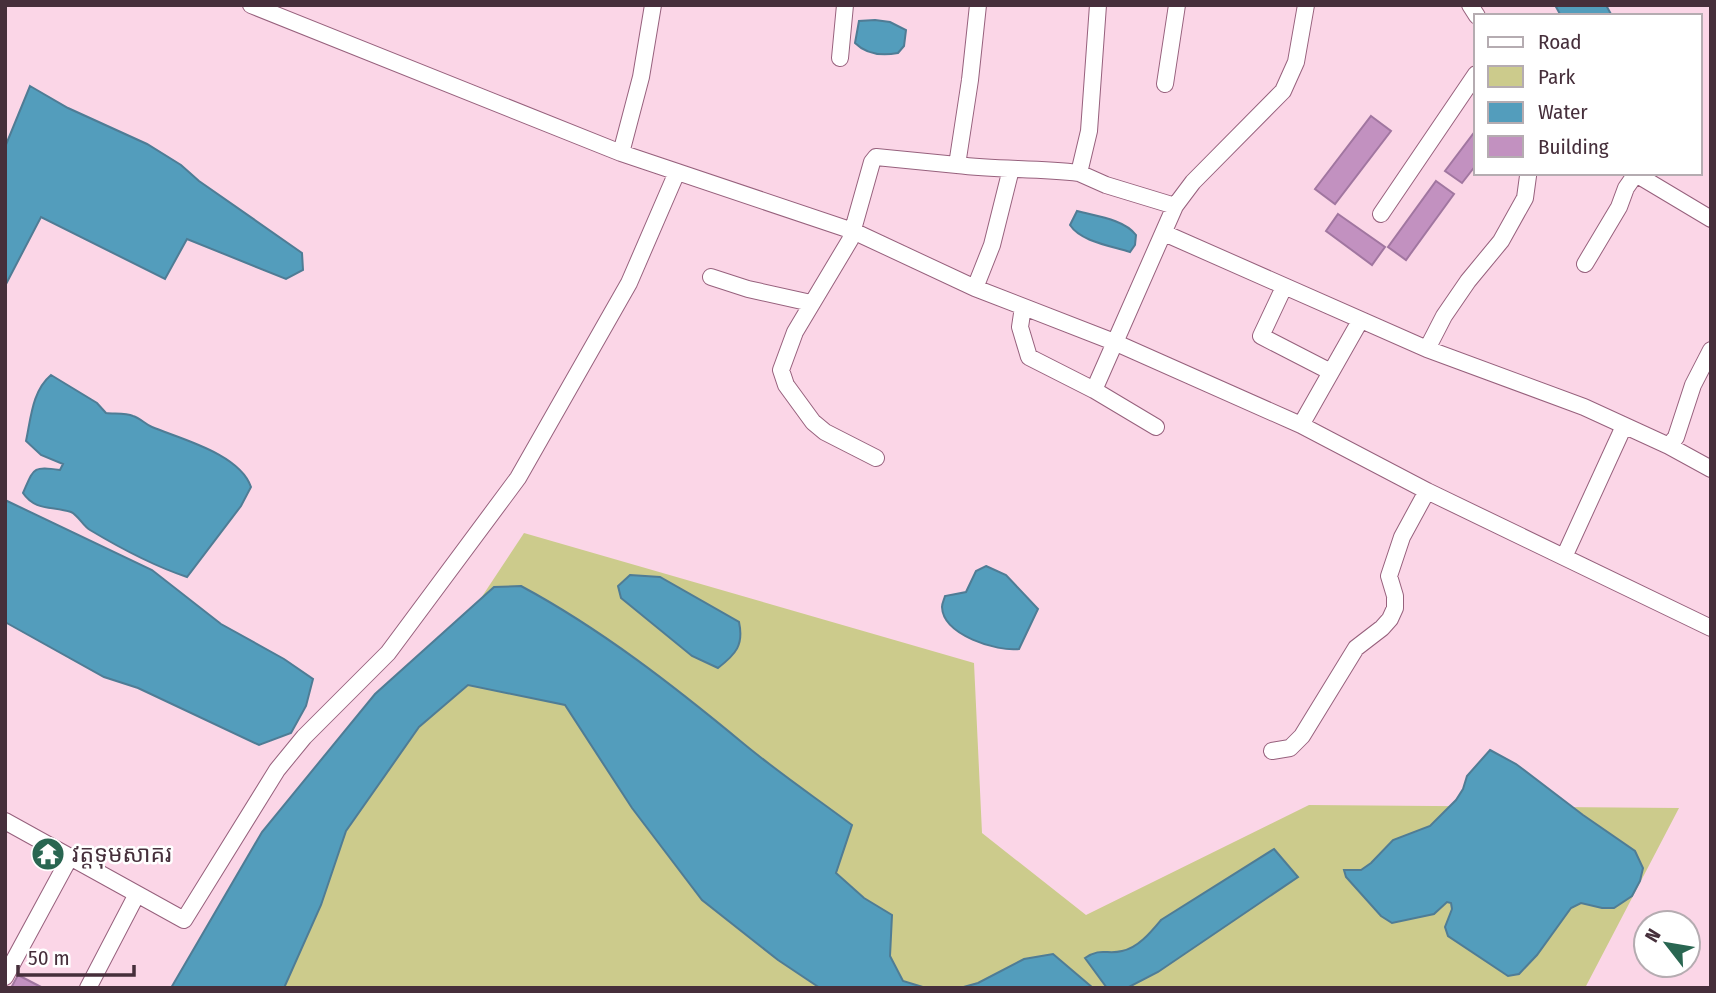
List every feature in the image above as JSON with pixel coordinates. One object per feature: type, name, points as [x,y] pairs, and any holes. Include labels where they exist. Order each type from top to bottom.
[{"type":"street","points":[[251,5],[621,153],[853,230],[975,288],[1114,342],[1301,425],[1427,491],[1711,628]]},
{"type":"street","points":[[621,153],[641,77],[653,5]]},
{"type":"street","points":[[840,58],[845,5]]},
{"type":"street","points":[[957,165],[978,5]]},
{"type":"street","points":[[1079,173],[1089,131],[1098,5]]},
{"type":"street","points":[[1165,84],[1177,5]]},
{"type":"street","points":[[1094,390],[1175,206],[1194,181],[1283,91],[1296,62],[1306,5]]},
{"type":"street","points":[[1381,214],[1474,77]]},
{"type":"street","points":[[876,458],[825,432],[800,407],[781,370],[795,332],[850,240],[872,162],[876,157],[1079,173],[1175,206]]},
{"type":"street","points":[[975,288],[992,245],[1011,169]]},
{"type":"street","points":[[5,821],[184,920],[277,769],[304,737],[388,653],[518,478],[629,283],[677,172]]},
{"type":"street","points":[[1585,264],[1634,175]]},
{"type":"street","points":[[1637,175],[1711,219]]},
{"type":"street","points":[[1427,349],[1444,316],[1506,232],[1525,198],[1528,176]]},
{"type":"street","points":[[1164,233],[1427,349],[1584,407],[1669,446],[1711,469]]},
{"type":"street","points":[[711,277],[811,303]]},
{"type":"street","points":[[1284,287],[1261,337],[1331,372]]},
{"type":"street","points":[[1023,307],[1020,327],[1030,357],[1094,390],[1156,427]]},
{"type":"street","points":[[1301,425],[1360,321]]},
{"type":"street","points":[[1669,446],[1676,437],[1693,385],[1711,350]]},
{"type":"street","points":[[1564,557],[1624,426]]},
{"type":"street","points":[[1272,751],[1290,748],[1302,736],[1356,648],[1390,619],[1395,608],[1395,596],[1389,576],[1402,537],[1427,491]]},
{"type":"street","points":[[5,977],[70,857]]},
{"type":"street","points":[[88,988],[137,894]]},
{"type":"green space","points":[[524,533],[974,663],[982,833],[1086,915],[1309,805],[1679,808],[1585,988],[223,988]]},
{"type":"water","points":[[1555,5],[1606,5],[1611,14],[1560,14]]},
{"type":"water","points":[[859,21],[890,22],[906,30],[904,46],[898,53],[875,53],[864,50],[855,43]]},
{"type":"water","points":[[30,86],[68,108],[147,144],[181,165],[199,181],[302,253],[303,270],[286,279],[187,239],[165,279],[41,217],[5,286],[5,147]]},
{"type":"water","points":[[1077,211],[1124,225],[1136,235],[1135,245],[1130,252],[1081,236],[1070,225]]},
{"type":"water","points":[[51,375],[97,403],[106,413],[133,416],[152,427],[208,449],[235,465],[245,475],[251,487],[241,506],[187,577],[113,543],[87,528],[71,512],[38,505],[23,493],[35,471],[44,468],[60,470],[63,464],[41,455],[26,441],[36,397]]},
{"type":"water","points":[[5,500],[152,570],[221,624],[284,659],[313,679],[306,706],[291,733],[259,745],[138,688],[104,677],[5,622]]},
{"type":"water","points":[[986,566],[1006,575],[1038,609],[1019,649],[998,648],[973,640],[951,626],[945,617],[942,607],[945,596],[966,592],[976,571]]},
{"type":"water","points":[[630,575],[660,577],[739,622],[740,637],[734,653],[718,668],[692,656],[621,598],[618,586]]},
{"type":"water","points":[[521,586],[636,659],[852,825],[836,873],[864,898],[892,915],[890,956],[903,981],[926,988],[820,988],[778,960],[702,900],[632,808],[565,705],[468,685],[419,727],[346,831],[321,905],[284,988],[171,988],[262,832],[375,694],[494,587]]},
{"type":"water","points":[[1490,750],[1516,764],[1635,851],[1643,868],[1632,896],[1614,908],[1581,903],[1571,908],[1537,955],[1519,974],[1508,976],[1448,936],[1445,927],[1452,909],[1451,903],[1447,902],[1434,914],[1392,923],[1381,916],[1346,877],[1344,870],[1361,870],[1393,840],[1430,826],[1456,800],[1467,776]]},
{"type":"water","points":[[1274,849],[1298,877],[1158,972],[1127,988],[1107,988],[1085,958],[1095,953],[1117,952],[1133,947],[1161,920]]},
{"type":"water","points":[[1053,954],[1093,988],[960,988],[978,983],[1024,959]]},
{"type":"building","points":[[1371,116],[1391,131],[1335,204],[1315,189]]},
{"type":"building","points":[[1474,133],[1474,168],[1462,183],[1445,171]]},
{"type":"building","points":[[1436,181],[1454,194],[1406,260],[1388,247]]},
{"type":"building","points":[[1338,214],[1385,247],[1372,265],[1326,231]]},
{"type":"building","points":[[18,975],[43,988],[11,988]]},
{"type":"place","name":"វត្តទុមសាគរ","points":[[48,854]]}]
